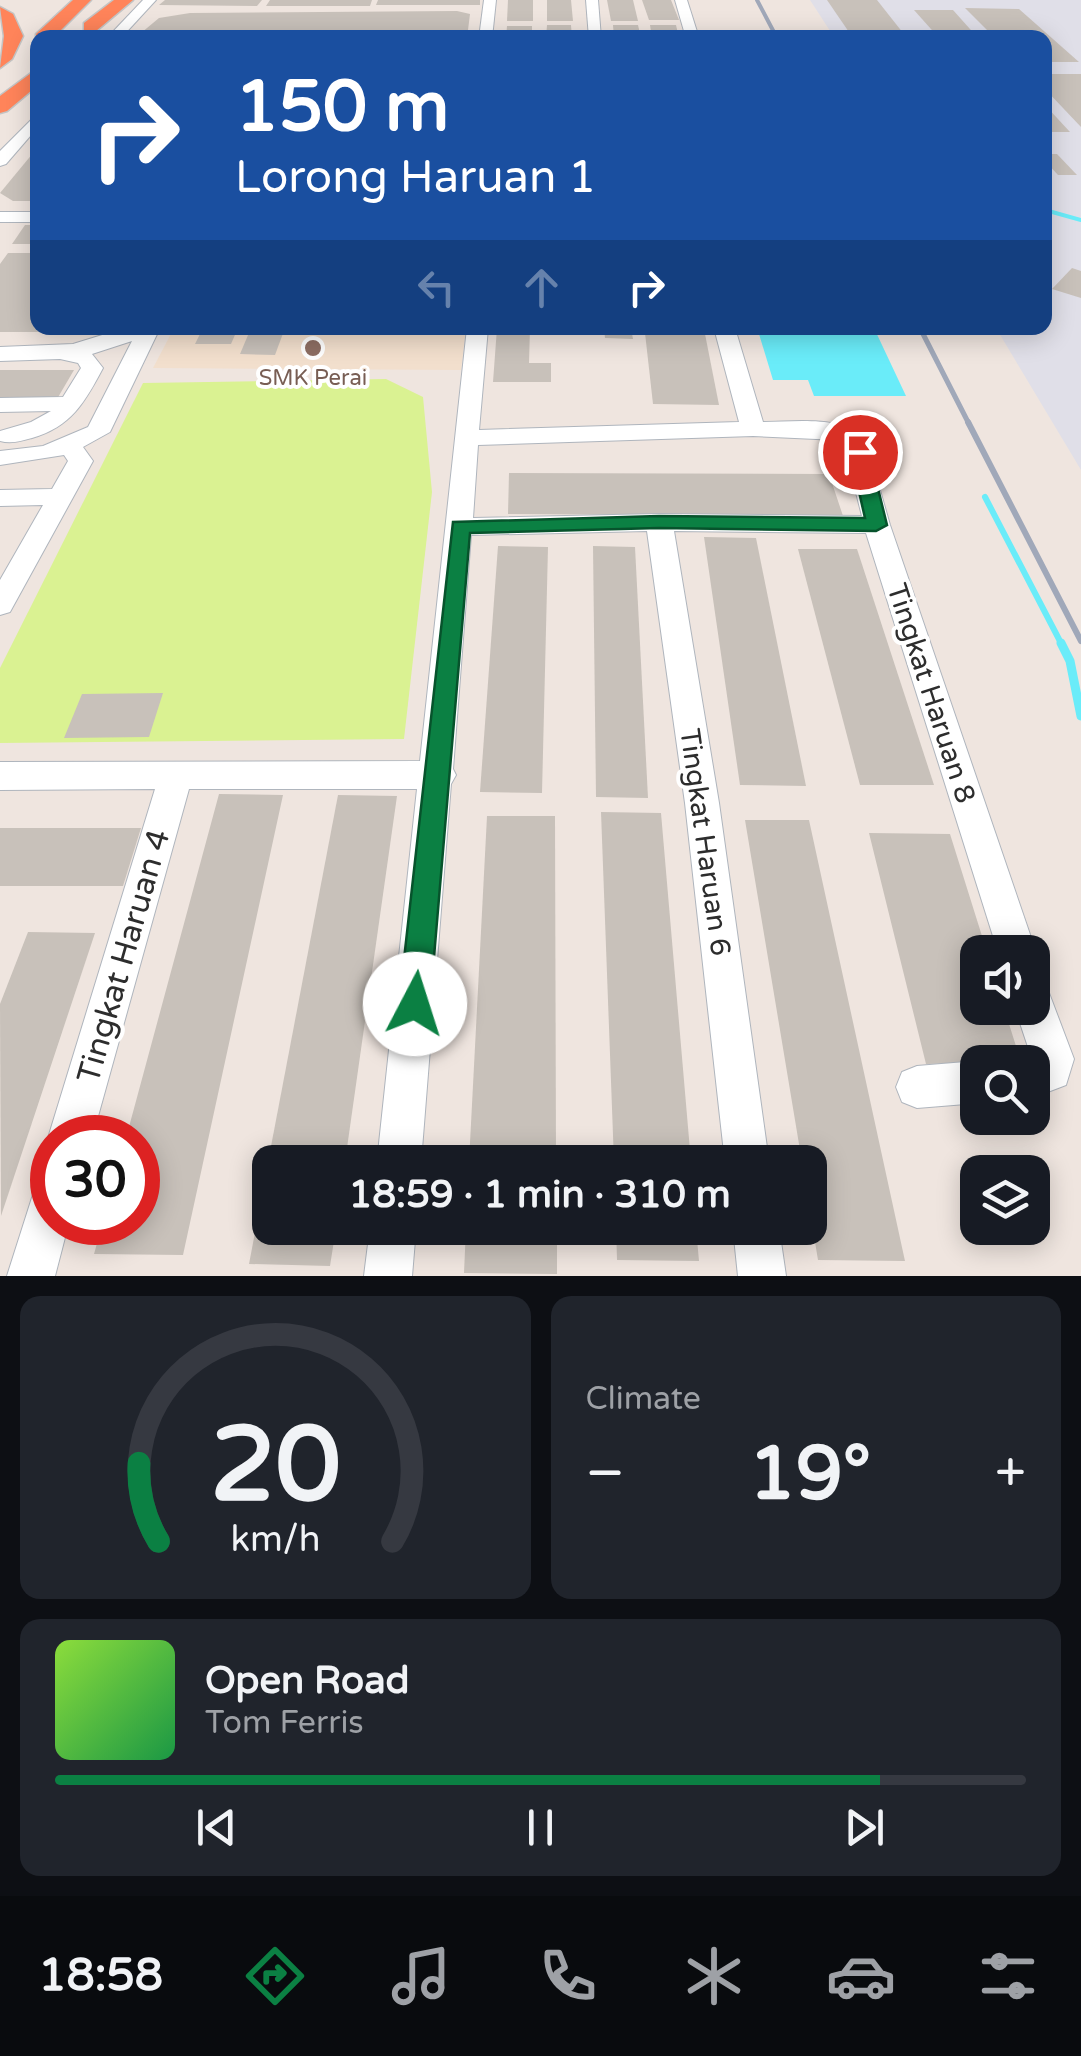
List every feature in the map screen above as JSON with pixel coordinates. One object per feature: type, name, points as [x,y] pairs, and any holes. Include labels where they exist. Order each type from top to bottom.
[{"type":"highway","points":[[51,30],[83,0]]},
{"type":"highway","points":[[86,30],[116,0]]},
{"type":"highway","points":[[87,30],[126,0]]},
{"type":"highway","points":[[0,12],[11,20],[15,32],[2,66]]},
{"type":"highway","points":[[2,66],[30,47]]},
{"type":"highway","points":[[0,108],[30,81]]},
{"type":"street","points":[[120,30],[150,0]]},
{"type":"street","points":[[486,30],[490,0]]},
{"type":"street","points":[[592,0],[594,30]]},
{"type":"street","points":[[681,0],[690,30]]},
{"type":"street","points":[[0,161],[30,126]]},
{"type":"street","points":[[0,217],[30,217]]},
{"type":"street","points":[[0,354],[68,354],[126,335]]},
{"type":"street","points":[[0,605],[59,497],[76,454],[98,432],[146,335]]},
{"type":"street","points":[[401,1145],[476,335]]},
{"type":"street","points":[[467,438],[753,429],[727,335]]},
{"type":"street","points":[[3,447],[54,423],[72,404],[92,363],[68,354]]},
{"type":"street","points":[[0,404],[72,404]]},
{"type":"street","name":"Tingkat Haruan 8","points":[[753,429],[831,430],[847,434],[860,452],[876,525],[1012,935]]},
{"type":"street","points":[[3,447],[76,454]]},
{"type":"street","points":[[3,447],[42,466],[53,479],[59,497]]},
{"type":"street","points":[[0,498],[59,497]]},
{"type":"street","points":[[460,526],[659,522],[876,525]]},
{"type":"street","name":"Tingkat Haruan 6","points":[[659,522],[702,803],[746,1145]]},
{"type":"street","name":"Tingkat Haruan 4","points":[[77,1115],[176,775]]},
{"type":"street","points":[[0,776],[438,775]]},
{"type":"street","points":[[918,1087],[960,1084]]},
{"type":"street","points":[[31,1276],[40,1245]]},
{"type":"street","points":[[388,1276],[391,1245]]},
{"type":"street","points":[[758,1245],[762,1276]]},
{"type":"shaded area","points":[[810,0],[1081,0],[1081,470],[1000,335],[1052,335],[1052,30],[829,30]]},
{"type":"shaded area","name":"SMK Perai","points":[[170,335],[465,335],[461,370],[153,368]]},
{"type":"green space","points":[[386,379],[423,397],[432,492],[404,739],[0,743],[0,668],[143,383]]},
{"type":"water","points":[[759,335],[877,335],[906,396],[814,396],[808,380],[773,380]]},
{"type":"building","points":[[165,0],[262,0],[257,6],[159,5]]},
{"type":"building","points":[[270,0],[372,0],[370,6],[266,6]]},
{"type":"building","points":[[378,0],[480,0],[480,5],[376,5]]},
{"type":"building","points":[[508,0],[533,0],[533,21],[507,21]]},
{"type":"building","points":[[547,0],[571,0],[573,21],[547,21]]},
{"type":"building","points":[[607,0],[633,0],[638,21],[611,21]]},
{"type":"building","points":[[642,0],[671,0],[679,20],[649,20]]},
{"type":"building","points":[[827,0],[877,0],[901,30],[848,30]]},
{"type":"building","points":[[965,8],[1019,9],[1043,30],[987,30]]},
{"type":"building","points":[[914,10],[953,10],[971,30],[932,30]]},
{"type":"building","points":[[190,13],[470,14],[468,30],[145,30],[159,18]]},
{"type":"building","points":[[547,25],[571,25],[571,30],[547,30]]},
{"type":"building","points":[[613,25],[638,25],[639,30],[613,30]]},
{"type":"building","points":[[650,25],[676,25],[677,30],[651,30]]},
{"type":"building","points":[[507,26],[532,26],[532,30],[507,30]]},
{"type":"building","points":[[1052,38],[1079,62],[1052,62]]},
{"type":"building","points":[[1052,74],[1081,74],[1081,127],[1052,96]]},
{"type":"building","points":[[1052,113],[1070,132],[1052,132]]},
{"type":"building","points":[[1052,154],[1057,154],[1077,175],[1058,175],[1052,169]]},
{"type":"building","points":[[30,157],[30,201],[13,201],[0,193]]},
{"type":"building","points":[[25,225],[30,225],[30,244],[12,244]]},
{"type":"building","points":[[8,253],[30,253],[30,332],[0,332],[0,264]]},
{"type":"building","points":[[1072,268],[1081,271],[1081,298],[1052,289]]},
{"type":"building","points":[[200,335],[235,335],[231,344],[195,344]]},
{"type":"building","points":[[248,335],[282,335],[275,355],[240,354]]},
{"type":"building","points":[[496,335],[530,335],[529,363],[551,363],[551,382],[493,382]]},
{"type":"building","points":[[605,335],[632,335],[633,339]]},
{"type":"building","points":[[645,335],[705,335],[719,405],[653,404]]},
{"type":"building","points":[[0,370],[74,370],[57,399],[0,398]]},
{"type":"building","points":[[509,473],[829,474],[843,516],[508,514]]},
{"type":"building","points":[[704,537],[756,538],[806,786],[740,785]]},
{"type":"building","points":[[498,546],[548,547],[542,793],[480,792]]},
{"type":"building","points":[[593,546],[635,547],[648,798],[596,797]]},
{"type":"building","points":[[798,549],[857,549],[934,785],[860,785]]},
{"type":"building","points":[[163,693],[149,737],[64,738],[82,694]]},
{"type":"building","points":[[219,794],[283,795],[183,1255],[94,1254],[97,1245],[160,1245],[160,1115],[132,1115]]},
{"type":"building","points":[[338,795],[397,796],[347,1145],[271,1145]]},
{"type":"building","points":[[601,812],[661,813],[690,1145],[613,1145]]},
{"type":"building","points":[[487,816],[555,816],[556,1145],[470,1145]]},
{"type":"building","points":[[745,820],[809,820],[905,1261],[818,1260],[816,1245],[827,1245],[827,1145],[799,1145]]},
{"type":"building","points":[[0,828],[141,828],[123,886],[0,886]]},
{"type":"building","points":[[869,833],[950,834],[982,935],[960,935],[960,1025],[1009,1025],[1016,1045],[960,1045],[960,1063],[926,1064]]},
{"type":"building","points":[[28,932],[95,933],[35,1115],[30,1115],[30,1129],[1,1216],[0,1004]]},
{"type":"building","points":[[253,1245],[333,1245],[330,1266],[249,1264]]},
{"type":"building","points":[[465,1245],[557,1245],[557,1274],[464,1273]]},
{"type":"building","points":[[617,1245],[698,1245],[699,1261],[617,1260]]},
{"type":"waterway","points":[[1052,212],[1081,220]]},
{"type":"waterway","points":[[985,497],[1062,645]]},
{"type":"waterway","points":[[1062,645],[1070,661],[1081,716]]},
{"type":"railway","points":[[757,0],[773,30]]},
{"type":"railway","points":[[924,335],[969,424]]},
{"type":"railway","points":[[968,422],[1081,641]]},
{"type":"place","name":"SMK Perai","points":[[313,348]]},
{"type":"route","points":[[415,1004],[460,526],[659,522],[876,525],[860,452]]}]
